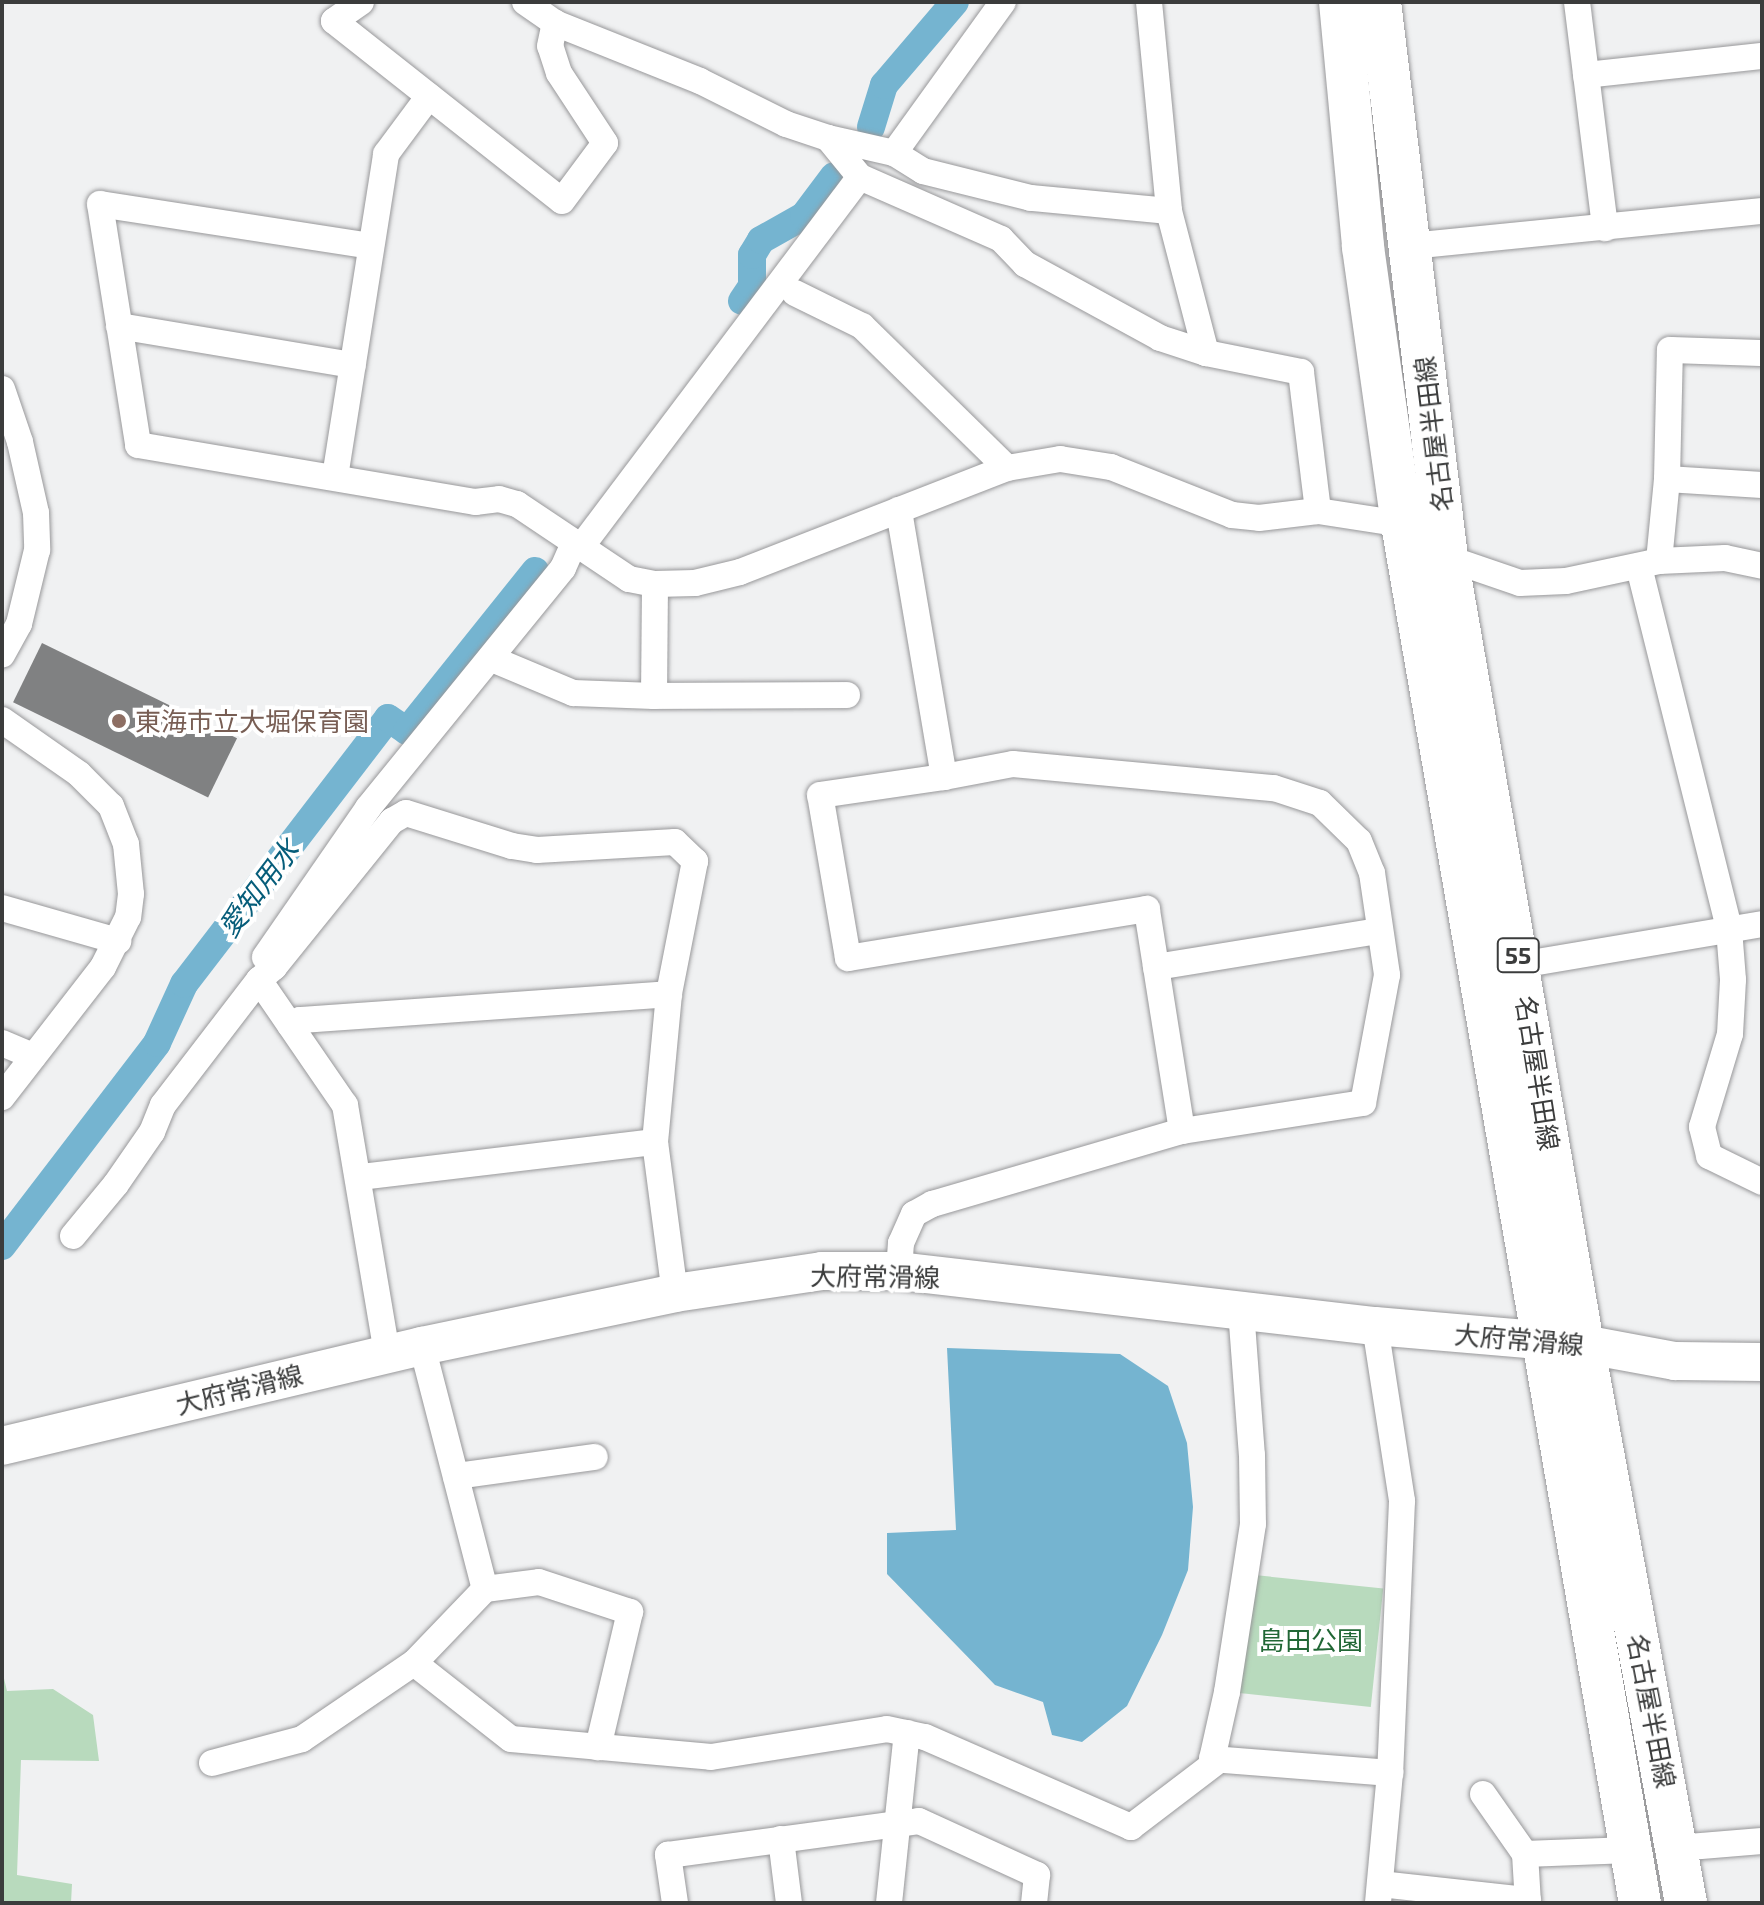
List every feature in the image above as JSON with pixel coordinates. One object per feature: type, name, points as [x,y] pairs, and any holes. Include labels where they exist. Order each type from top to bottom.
[{"type":"main road","name":"名古屋半田線","points":[[1340,2],[1363,247],[1402,524],[1640,1903]]},
{"type":"main road","name":"名古屋半田線","points":[[1380,2],[1447,558],[1520,965],[1583,1344],[1686,1903]]},
{"type":"main road","name":"大府常滑線","points":[[2,1446],[404,1350],[675,1293],[822,1271],[899,1271],[1375,1326],[1583,1344],[1675,1361],[1762,1362]]},
{"type":"street","points":[[361,2],[334,21],[562,201],[605,143],[559,73],[550,46],[555,23]]},
{"type":"street","points":[[525,2],[555,23],[700,81],[786,124],[828,138],[894,153],[923,171],[1031,198],[1169,211]]},
{"type":"street","points":[[894,153],[1003,2]]},
{"type":"street","points":[[1149,2],[1169,211],[1206,353]]},
{"type":"street","points":[[1577,2],[1605,228]]},
{"type":"street","points":[[1586,75],[1762,56]]},
{"type":"street","points":[[335,477],[386,154],[429,96]]},
{"type":"street","points":[[828,138],[860,177],[1001,239],[1025,264],[1160,338],[1206,353],[1301,372],[1318,511]]},
{"type":"street","points":[[485,1589],[456,1476],[404,1350],[345,1105],[290,1025],[266,974],[265,957],[368,808],[563,568],[577,545],[860,177]]},
{"type":"street","points":[[371,246],[100,204],[138,445],[475,502],[499,499],[517,504],[629,579],[655,584],[695,583],[740,572],[1007,468],[1060,459],[1111,467],[1232,515],[1259,518],[1318,511],[1402,524],[1447,558],[1520,583],[1566,581],[1649,564],[1725,558],[1762,566]]},
{"type":"street","points":[[1411,246],[1762,211]]},
{"type":"street","points":[[795,293],[862,326],[1007,468]]},
{"type":"street","points":[[119,326],[353,365]]},
{"type":"street","points":[[1762,353],[1670,350],[1667,479],[1649,564],[1729,929],[1733,980],[1730,1034],[1702,1127],[1709,1156],[1762,1182]]},
{"type":"street","points":[[2,389],[20,442],[36,513],[37,550],[19,624],[2,655]]},
{"type":"street","points":[[1667,479],[1762,485]]},
{"type":"street","points":[[899,510],[944,777]]},
{"type":"street","points":[[654,696],[655,584]]},
{"type":"street","points":[[492,659],[573,693],[654,696],[847,695]]},
{"type":"street","points":[[2,720],[79,774],[111,806],[126,844],[131,894],[128,917],[103,967],[2,1097]]},
{"type":"street","points":[[899,1271],[901,1243],[914,1214],[932,1204],[1182,1131],[1363,1103],[1386,984],[1372,873],[1359,841],[1336,815],[1302,794],[1274,788],[1013,764],[820,795],[848,958],[1147,909],[1182,1131]]},
{"type":"street","points":[[73,1236],[116,1184],[152,1132],[163,1105],[266,974],[392,821],[406,813],[512,846],[537,850],[675,842],[695,861],[669,994],[655,1142],[675,1293]]},
{"type":"street","points":[[2,908],[118,941]]},
{"type":"street","points":[[1520,965],[1762,924]]},
{"type":"street","points":[[1156,967],[1379,931]]},
{"type":"street","points":[[290,1025],[300,1020],[669,994]]},
{"type":"street","points":[[2,1043],[33,1056]]},
{"type":"street","points":[[360,1177],[655,1142]]},
{"type":"street","points":[[1241,1310],[1252,1455],[1253,1524],[1227,1692],[1212,1759],[1390,1773]]},
{"type":"street","points":[[1375,1326],[1402,1501],[1390,1773],[1379,1893],[1528,1902],[1525,1854],[1483,1794]]},
{"type":"street","points":[[456,1476],[595,1457]]},
{"type":"street","points":[[212,1763],[302,1739],[414,1663],[485,1589],[539,1582],[630,1612],[598,1747]]},
{"type":"street","points":[[414,1663],[511,1739],[711,1757],[887,1729],[925,1737],[1131,1827],[1219,1760]]},
{"type":"street","points":[[889,1903],[907,1733]]},
{"type":"street","points":[[675,1903],[668,1855],[919,1821],[1037,1875],[1034,1903]]},
{"type":"street","points":[[781,1839],[789,1903]]},
{"type":"street","points":[[1677,1848],[1762,1841]]},
{"type":"street","points":[[1525,1854],[1630,1850]]},
{"type":"green space","name":"島田公園","points":[[1245,1574],[1383,1589],[1371,1707],[1233,1692]]},
{"type":"green space","points":[[2,1670],[7,1691],[53,1689],[93,1715],[99,1761],[21,1760],[17,1875],[72,1884],[71,1903],[2,1903]]},
{"type":"water","points":[[947,1348],[1120,1354],[1168,1386],[1187,1443],[1193,1507],[1188,1570],[1162,1635],[1127,1706],[1082,1742],[1052,1735],[1043,1702],[995,1685],[887,1574],[887,1533],[956,1530]]},
{"type":"building","points":[[42,643],[237,738],[208,797],[13,702]]},
{"type":"waterway","name":"愛知用水","points":[[871,127],[884,85],[955,2]]},
{"type":"waterway","name":"愛知用水","points":[[742,301],[752,286],[752,255],[761,240],[804,216],[834,176]]},
{"type":"waterway","name":"愛知用水","points":[[2,1246],[157,1043],[184,984],[388,718],[407,731],[535,571]]},
{"type":"place","name":"東海市立大堀保育園","points":[[119,721]]}]
